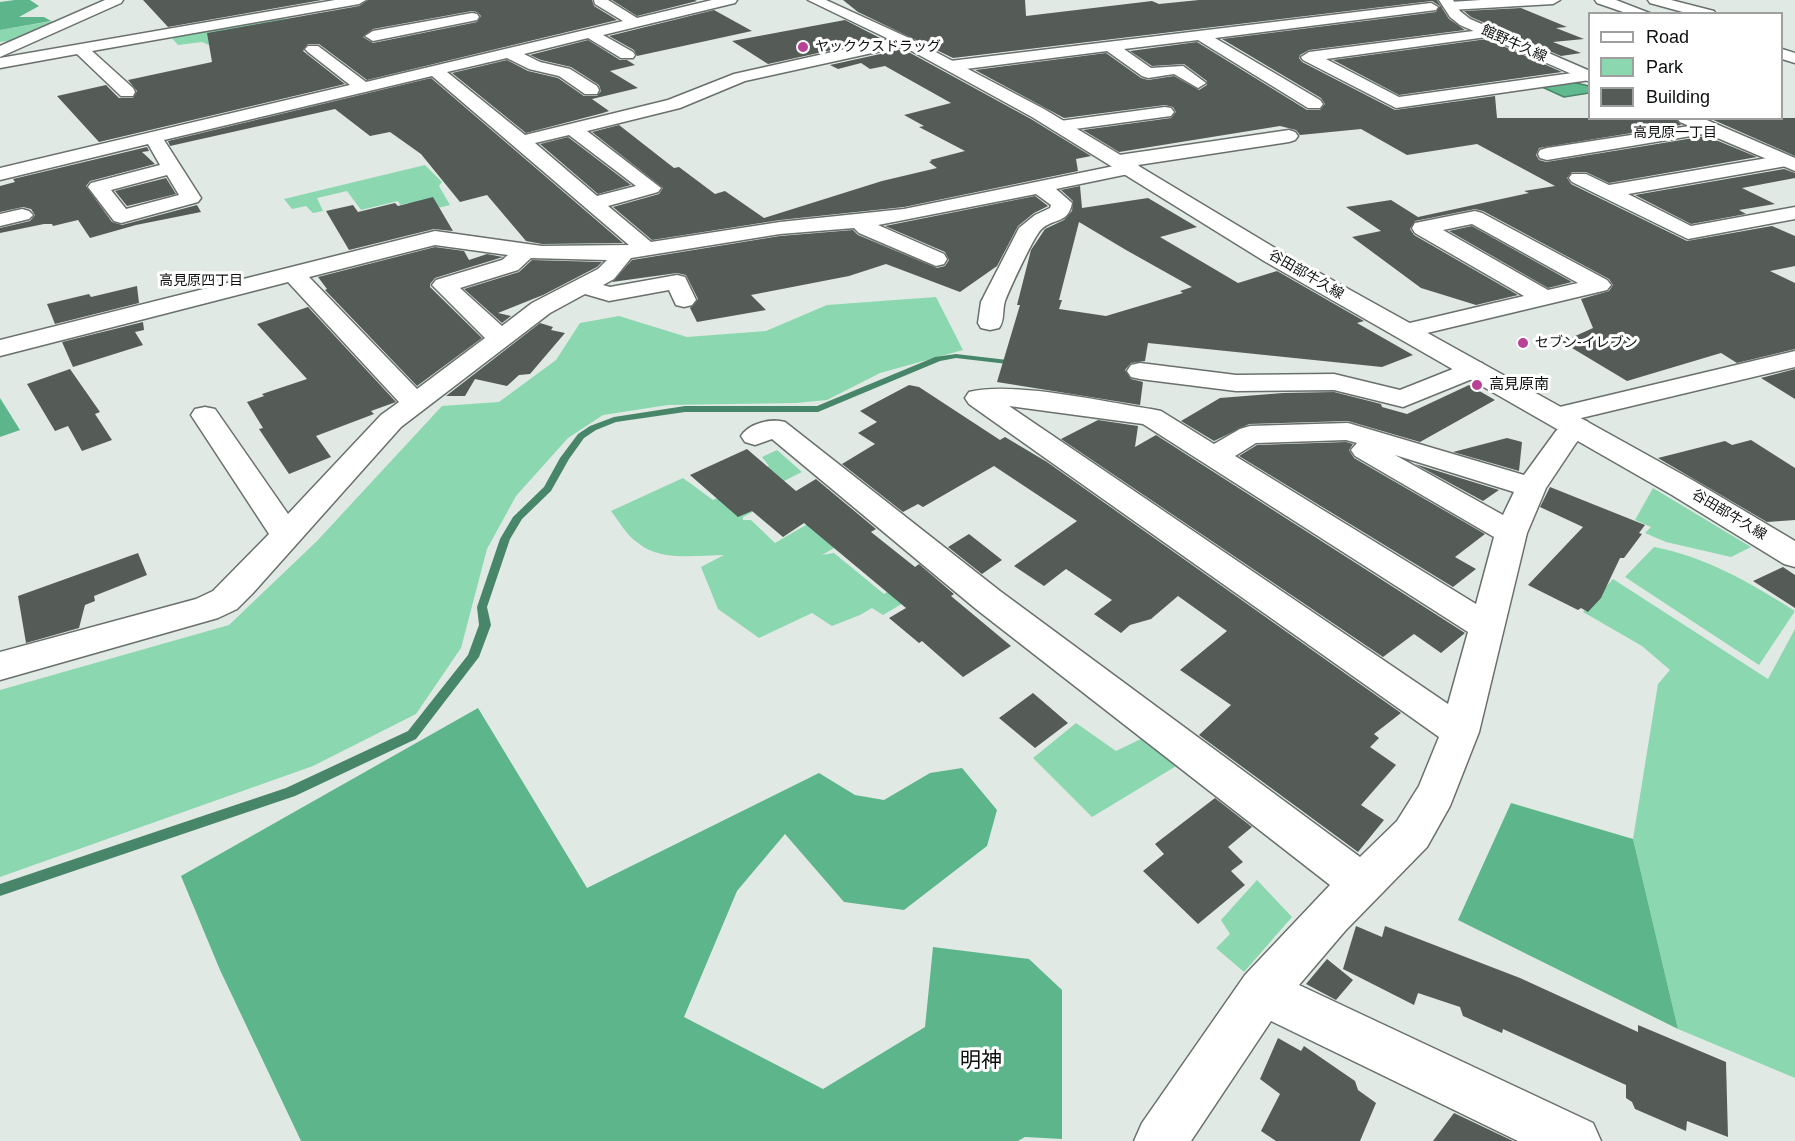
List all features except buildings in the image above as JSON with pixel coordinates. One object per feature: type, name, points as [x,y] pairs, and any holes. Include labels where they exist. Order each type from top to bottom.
[{"type":"street","points":[[0,52],[116,0]]},
{"type":"street","points":[[0,63],[359,0]]},
{"type":"street","points":[[0,174],[364,88],[439,65],[515,52],[589,30],[636,23],[730,0]]},
{"type":"street","name":"谷田部牛久線","points":[[815,0],[904,41],[1060,126],[1272,256],[1683,488],[1795,556]]},
{"type":"street","points":[[1402,0],[1431,8]]},
{"type":"street","points":[[950,66],[1431,8],[1553,0]]},
{"type":"street","points":[[1602,0],[1639,12]]},
{"type":"street","points":[[1655,0],[1701,12]]},
{"type":"street","points":[[600,1],[636,23]]},
{"type":"street","points":[[373,36],[477,20],[456,6]]},
{"type":"street","name":"館野牛久線","points":[[1450,6],[1461,20],[1588,77]]},
{"type":"street","points":[[589,30],[627,55]]},
{"type":"street","points":[[1489,33],[1309,57],[1396,103],[1588,77]]},
{"type":"street","points":[[1200,35],[1314,104]]},
{"type":"street","points":[[501,37],[515,52],[535,66],[564,72],[591,90]]},
{"type":"street","points":[[521,141],[674,104],[740,77],[904,41]]},
{"type":"street","points":[[1110,46],[1148,72],[1177,69],[1198,83]]},
{"type":"street","points":[[80,49],[127,92]]},
{"type":"street","points":[[313,49],[364,88]]},
{"type":"street","points":[[1514,65],[1550,60]]},
{"type":"street","points":[[439,65],[503,127],[594,203],[635,252]]},
{"type":"street","points":[[1362,85],[1385,82]]},
{"type":"street","points":[[1060,126],[1165,112]]},
{"type":"street","points":[[1690,120],[1790,163]]},
{"type":"street","points":[[503,127],[524,122]]},
{"type":"street","points":[[1547,154],[1708,128]]},
{"type":"street","points":[[573,129],[651,188],[594,203]]},
{"type":"street","points":[[0,348],[435,238],[525,252],[635,252],[780,228],[860,222],[1040,187],[1125,164],[1288,136]]},
{"type":"street","points":[[153,138],[172,168]]},
{"type":"street","points":[[1606,191],[1790,163]]},
{"type":"street","points":[[1579,178],[1688,233],[1795,213]]},
{"type":"street","points":[[990,323],[993,302],[1030,228],[1042,219],[1060,212],[1062,203],[1040,187]]},
{"type":"street","points":[[0,220],[22,215]]},
{"type":"street","points":[[1406,331],[1545,298],[1599,285],[1475,218],[1423,228],[1545,298]]},
{"type":"street","points":[[860,222],[867,228],[936,259]]},
{"type":"street","points":[[500,338],[444,285],[510,265],[525,252]]},
{"type":"street","points":[[0,666],[206,609],[225,600],[287,536],[391,421],[548,303],[584,286],[635,252]]},
{"type":"street","points":[[293,274],[415,404]]},
{"type":"street","points":[[584,286],[609,294],[677,282],[684,300]]},
{"type":"street","points":[[1160,1141],[1262,992],[1329,916],[1412,834],[1436,794],[1460,732],[1511,533],[1531,487],[1566,437],[1567,422],[1576,410],[1795,359]]},
{"type":"street","points":[[1140,371],[1236,382],[1334,382],[1403,399],[1473,369]]},
{"type":"street","points":[[1460,732],[979,398],[1020,398],[1151,417],[1486,627]]},
{"type":"street","points":[[205,415],[287,536]]},
{"type":"street","points":[[755,436],[775,428],[998,607],[1362,884]]},
{"type":"street","points":[[1214,456],[1250,435],[1348,431],[1531,487]]},
{"type":"street","points":[[1332,432],[1511,533]]},
{"type":"street","points":[[1262,992],[1575,1141]]},
{"type":"green space","points":[[276,16],[316,33],[218,49],[202,42],[178,45],[170,36]]},
{"type":"green space","points":[[59,20],[16,40],[0,42],[0,30]]},
{"type":"green space","points":[[425,165],[442,182],[439,186],[450,205],[417,213],[408,203],[400,205],[398,201],[361,210],[347,191],[317,198],[323,211],[313,213],[306,206],[292,209],[284,199]]},
{"type":"green space","points":[[936,297],[963,350],[880,373],[827,400],[796,403],[668,405],[603,415],[568,438],[516,496],[487,549],[461,648],[416,714],[313,766],[0,877],[0,690],[229,625],[317,541],[442,406],[499,402],[556,360],[580,323],[619,316],[687,337],[766,331],[827,305]]},
{"type":"green space","points":[[777,450],[802,472],[772,487],[781,497],[743,517],[743,520],[751,520],[775,543],[818,518],[872,526],[822,555],[834,553],[884,594],[896,587],[910,599],[883,615],[872,608],[832,626],[812,613],[759,638],[718,609],[701,567],[724,555],[680,556],[657,553],[647,549],[630,536],[611,511],[683,478],[713,500],[761,478],[756,472],[769,466],[762,457]]},
{"type":"green space","points":[[1653,488],[1751,547],[1731,557],[1666,542],[1645,533],[1651,527],[1635,520]]},
{"type":"green space","points":[[1654,547],[1692,557],[1728,572],[1795,611],[1759,665],[1625,577]]},
{"type":"green space","points":[[1613,579],[1768,679],[1795,629],[1795,1078],[1678,1029],[1633,839],[1658,684],[1670,670],[1642,646],[1583,612]]},
{"type":"green space","points":[[1076,723],[1116,751],[1145,737],[1178,765],[1092,817],[1033,758]]},
{"type":"green space","points":[[1257,880],[1292,917],[1244,972],[1216,948],[1230,934],[1221,920]]},
{"type":"shaded area","points":[[30,0],[39,6],[19,17],[44,17],[51,21],[0,30],[0,2]]},
{"type":"shaded area","points":[[1572,82],[1588,86],[1588,93],[1564,97],[1542,87]]},
{"type":"shaded area","points":[[0,398],[20,430],[0,437]]},
{"type":"shaded area","points":[[478,708],[587,888],[819,773],[855,795],[884,800],[930,773],[962,768],[997,810],[987,846],[904,910],[844,902],[785,834],[737,891],[684,1017],[823,1089],[925,1027],[933,947],[1029,959],[1062,990],[1062,1139],[1025,1137],[1018,1141],[301,1141],[220,970],[181,876]]},
{"type":"shaded area","points":[[1511,803],[1633,839],[1678,1029],[1458,920]]},
{"type":"waterway","points":[[0,890],[290,792],[412,735],[473,657],[485,625],[482,607],[505,539],[518,517],[548,489],[565,458],[581,436],[593,428],[614,420],[685,409],[818,409],[938,359],[956,356],[1016,363]]},
{"type":"place","name":"ヤッククスドラッグ","points":[[803,47]]},
{"type":"place","name":"セブン-イレブン","points":[[1523,343]]},
{"type":"place","name":"高見原南","points":[[1477,385]]},
{"type":"district","name":"高見原一丁目","points":[[1675,133]]},
{"type":"district","name":"高見原四丁目","points":[[201,281]]},
{"type":"district","name":"明神","points":[[981,1061]]}]
